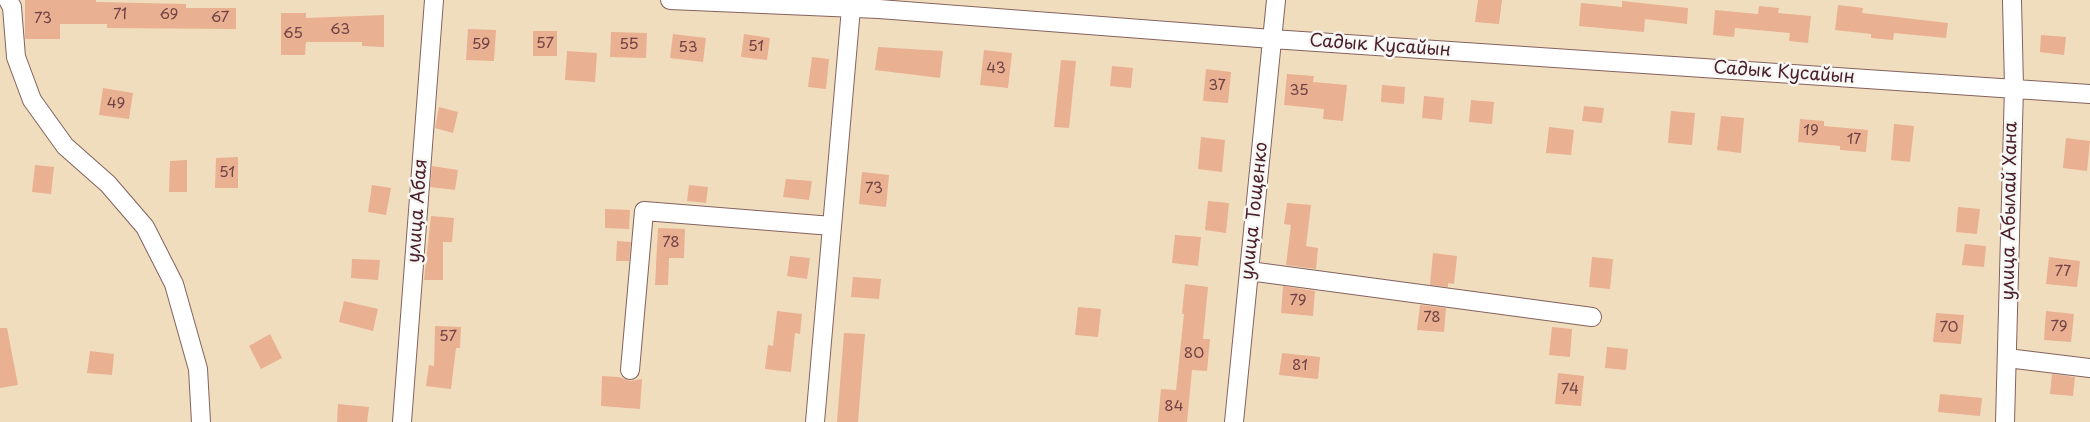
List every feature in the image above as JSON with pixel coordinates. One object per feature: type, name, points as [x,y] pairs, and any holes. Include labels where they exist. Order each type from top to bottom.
[{"type":"street","points":[[8,0],[12,6],[16,57],[32,100],[65,146],[108,184],[145,227],[174,284],[198,370],[201,422]]},
{"type":"street","name":"улица Абая","points":[[402,422],[434,0]]},
{"type":"street","name":"Садык Кусайын","points":[[670,0],[851,8],[879,5],[1272,39],[2090,94]]},
{"type":"street","name":"улица Тощенко","points":[[1234,422],[1276,0]]},
{"type":"street","name":"улица Абылай Хана","points":[[2005,422],[2014,88],[2012,0]]},
{"type":"street","points":[[815,422],[851,8]]},
{"type":"street","points":[[630,370],[644,211],[832,226]]},
{"type":"street","points":[[1249,270],[1592,317]]},
{"type":"street","points":[[2007,358],[2090,368]]},
{"type":"building","points":[[25,0],[96,0],[96,2],[186,4],[186,8],[236,8],[236,29],[107,28],[107,24],[60,24],[60,39],[25,39]]},
{"type":"building","points":[[1478,0],[1502,0],[1499,24],[1475,22]]},
{"type":"building","points":[[1622,1],[1688,8],[1687,24],[1645,19],[1644,32],[1579,26],[1581,3],[1622,7]]},
{"type":"building","points":[[1838,5],[1863,8],[1862,13],[1948,23],[1946,38],[1894,33],[1893,40],[1871,38],[1871,34],[1835,30]]},
{"type":"building","points":[[1759,6],[1779,8],[1778,13],[1811,16],[1808,43],[1789,41],[1790,33],[1735,28],[1734,37],[1713,35],[1715,10],[1758,14]]},
{"type":"building","points":[[281,13],[306,13],[306,18],[384,15],[384,47],[362,46],[362,42],[306,42],[305,55],[281,55]]},
{"type":"building","points":[[468,29],[496,30],[494,61],[466,60]]},
{"type":"building","points":[[533,31],[557,31],[557,56],[533,56]]},
{"type":"building","points":[[611,32],[647,33],[646,58],[610,57]]},
{"type":"building","points":[[673,34],[706,38],[703,62],[670,58]]},
{"type":"building","points":[[744,34],[770,38],[767,60],[741,57]]},
{"type":"building","points":[[2041,35],[2066,37],[2064,55],[2040,52]]},
{"type":"building","points":[[878,47],[943,51],[940,78],[875,70]]},
{"type":"building","points":[[984,50],[1012,53],[1008,88],[980,85]]},
{"type":"building","points":[[567,51],[597,53],[595,82],[565,80]]},
{"type":"building","points":[[812,57],[829,59],[826,89],[808,87]]},
{"type":"building","points":[[1061,60],[1076,61],[1069,128],[1054,127]]},
{"type":"building","points":[[1112,66],[1133,68],[1131,88],[1110,86]]},
{"type":"building","points":[[1206,69],[1231,72],[1228,103],[1203,101]]},
{"type":"building","points":[[1287,74],[1314,76],[1313,82],[1347,85],[1343,121],[1323,119],[1324,109],[1284,105]]},
{"type":"building","points":[[1382,85],[1405,87],[1404,104],[1381,102]]},
{"type":"building","points":[[103,88],[133,93],[129,119],[99,115]]},
{"type":"building","points":[[1424,96],[1444,98],[1442,120],[1422,118]]},
{"type":"building","points":[[1471,100],[1494,102],[1492,124],[1469,122]]},
{"type":"building","points":[[1584,106],[1604,108],[1602,123],[1582,121]]},
{"type":"building","points":[[439,107],[458,112],[453,133],[435,128]]},
{"type":"building","points":[[1671,111],[1695,113],[1692,145],[1668,143]]},
{"type":"building","points":[[1721,116],[1744,118],[1741,153],[1717,150]]},
{"type":"building","points":[[1800,119],[1824,121],[1824,126],[1868,130],[1866,152],[1840,150],[1840,146],[1798,142]]},
{"type":"building","points":[[1894,124],[1914,126],[1910,162],[1891,160]]},
{"type":"building","points":[[1549,127],[1574,130],[1571,155],[1546,153]]},
{"type":"building","points":[[1201,137],[1225,140],[1222,172],[1198,169]]},
{"type":"building","points":[[2066,138],[2090,141],[2087,171],[2063,168]]},
{"type":"building","points":[[238,157],[238,188],[215,188],[216,158]]},
{"type":"building","points":[[187,160],[187,192],[169,192],[170,161]]},
{"type":"building","points":[[35,165],[54,167],[51,194],[32,192]]},
{"type":"building","points":[[432,166],[458,170],[455,190],[430,187]]},
{"type":"building","points":[[862,172],[889,175],[886,207],[859,204]]},
{"type":"building","points":[[786,179],[812,181],[809,200],[783,197]]},
{"type":"building","points":[[372,185],[391,188],[386,215],[368,212]]},
{"type":"building","points":[[689,185],[708,187],[706,203],[687,201]]},
{"type":"building","points":[[1208,201],[1229,203],[1226,233],[1205,230]]},
{"type":"building","points":[[1287,203],[1311,205],[1306,246],[1318,248],[1316,269],[1286,265],[1291,225],[1284,224]]},
{"type":"building","points":[[1958,207],[1980,209],[1977,234],[1956,232]]},
{"type":"building","points":[[605,209],[630,210],[629,229],[605,228]]},
{"type":"building","points":[[431,216],[454,218],[452,242],[443,242],[443,280],[424,280]]},
{"type":"building","points":[[658,228],[685,229],[684,258],[669,258],[668,285],[655,285]]},
{"type":"building","points":[[1175,235],[1201,237],[1198,266],[1172,263]]},
{"type":"building","points":[[617,241],[631,242],[629,261],[616,261]]},
{"type":"building","points":[[1965,244],[1986,246],[1984,267],[1962,265]]},
{"type":"building","points":[[1433,253],[1457,256],[1454,284],[1448,283],[1448,287],[1430,285]]},
{"type":"building","points":[[790,256],[810,258],[807,279],[787,276]]},
{"type":"building","points":[[1592,257],[1613,259],[1610,289],[1589,287]]},
{"type":"building","points":[[2049,257],[2080,261],[2077,287],[2046,284]]},
{"type":"building","points":[[352,259],[380,260],[378,280],[351,278]]},
{"type":"building","points":[[853,277],[881,279],[879,299],[851,297]]},
{"type":"building","points":[[1185,284],[1208,287],[1203,339],[1210,339],[1207,371],[1192,370],[1187,422],[1158,422],[1161,389],[1176,390],[1184,314],[1182,314]]},
{"type":"building","points":[[1283,286],[1315,291],[1313,316],[1281,313]]},
{"type":"building","points":[[344,301],[378,309],[373,331],[339,322]]},
{"type":"building","points":[[1420,305],[1446,308],[1444,332],[1417,330]]},
{"type":"building","points":[[1078,307],[1101,309],[1098,337],[1075,335]]},
{"type":"building","points":[[777,311],[802,314],[800,334],[795,333],[791,372],[765,369],[768,345],[773,346]]},
{"type":"building","points":[[2046,311],[2074,314],[2071,342],[2044,340]]},
{"type":"building","points":[[1936,313],[1964,315],[1961,344],[1933,342]]},
{"type":"building","points":[[435,326],[461,327],[460,348],[456,348],[451,389],[426,386],[429,365],[434,366]]},
{"type":"building","points":[[1552,327],[1572,329],[1570,357],[1549,355]]},
{"type":"building","points":[[0,328],[7,328],[18,385],[0,388]]},
{"type":"building","points":[[844,333],[865,334],[858,422],[837,422]]},
{"type":"building","points":[[270,334],[282,358],[261,369],[249,346]]},
{"type":"building","points":[[1607,347],[1628,349],[1626,370],[1605,368]]},
{"type":"building","points":[[90,351],[114,354],[112,375],[87,373]]},
{"type":"building","points":[[1282,353],[1320,357],[1318,379],[1279,375]]},
{"type":"building","points":[[1558,373],[1584,376],[1581,406],[1555,404]]},
{"type":"building","points":[[2052,374],[2075,377],[2073,396],[2050,394]]},
{"type":"building","points":[[602,376],[619,377],[630,381],[642,379],[640,409],[601,406]]},
{"type":"building","points":[[1940,394],[1982,398],[1980,416],[1938,412]]},
{"type":"building","points":[[338,404],[369,407],[367,422],[337,422]]}]
